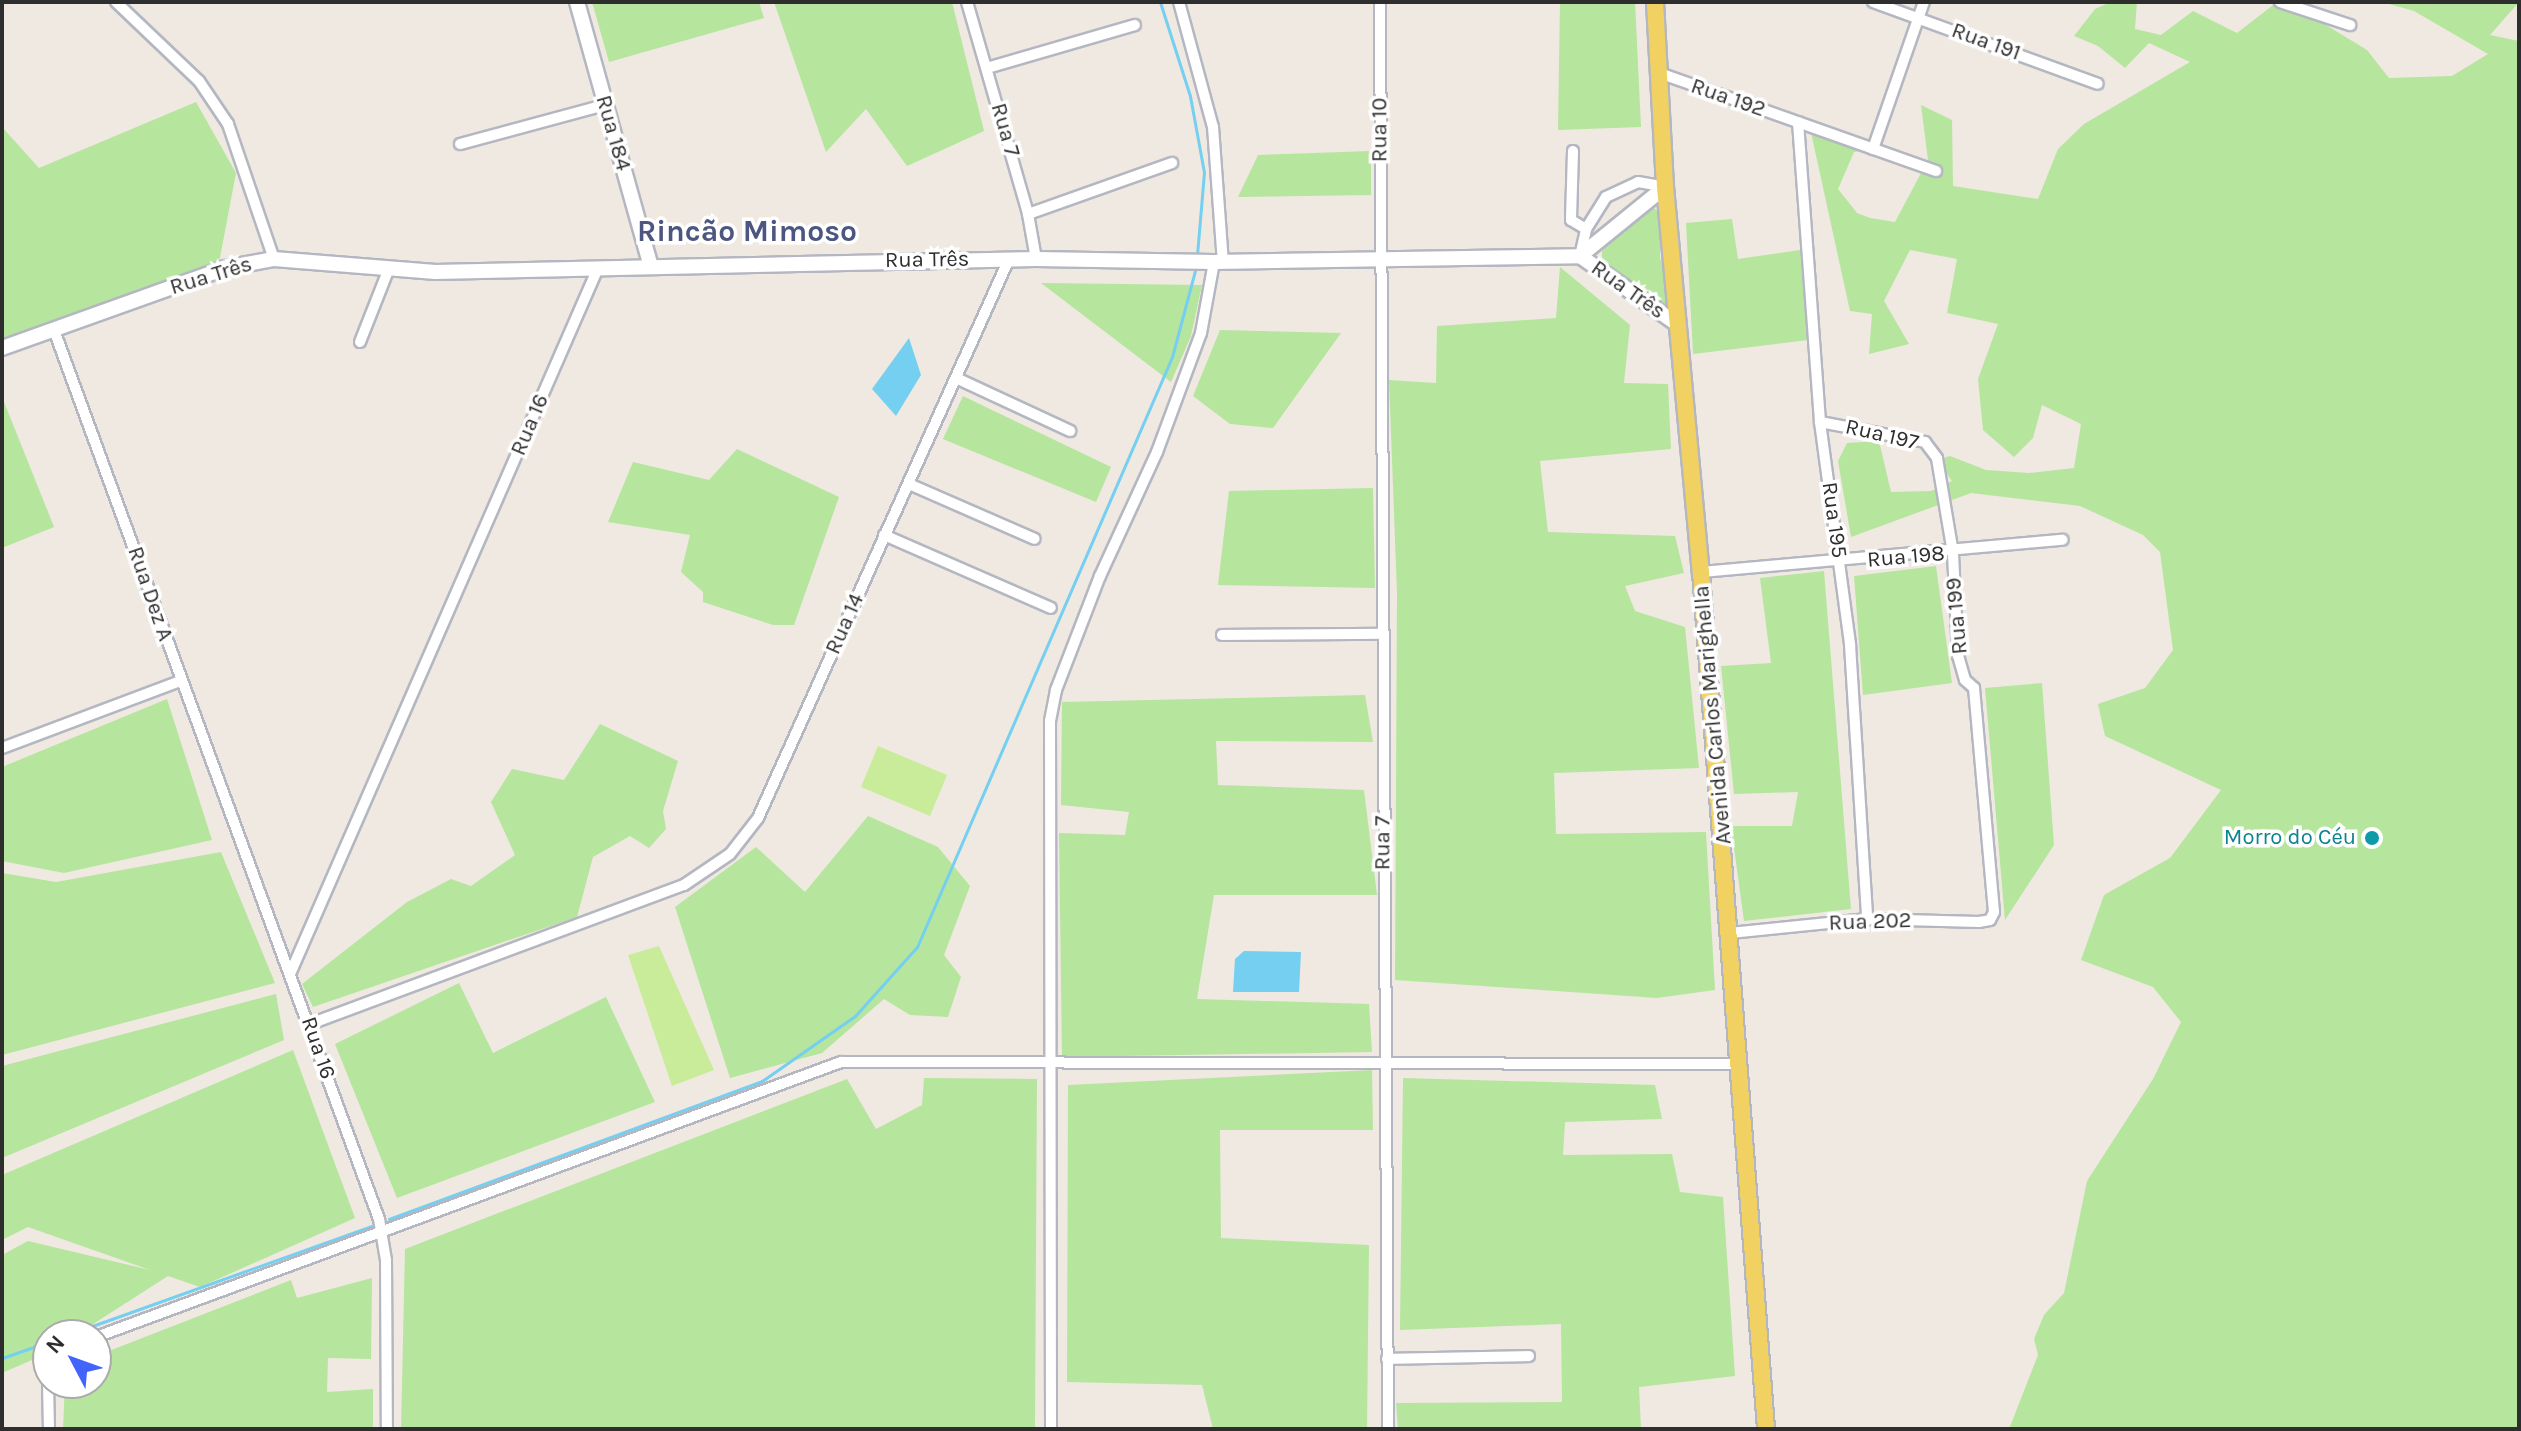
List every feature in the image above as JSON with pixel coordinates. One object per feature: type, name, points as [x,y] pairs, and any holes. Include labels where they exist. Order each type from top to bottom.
[{"type":"main road","name":"Rua 184","points":[[577,2],[650,264]]},
{"type":"main road","name":"Avenida Carlos Marighella","points":[[1655,2],[1665,187],[1701,572],[1766,1429]]},
{"type":"main road","name":"Rua Três","points":[[1580,256],[1665,187]]},
{"type":"main road","name":"Rua Três","points":[[2,348],[225,268],[274,259],[388,271],[1009,259],[1218,262],[1580,256],[1677,324]]},
{"type":"street","points":[[116,2],[199,81],[228,124],[274,259]]},
{"type":"street","name":"Rua 7","points":[[967,2],[1028,214],[1036,259]]},
{"type":"street","points":[[1051,1429],[1052,707],[1201,333],[1218,262],[1213,127],[1179,2]]},
{"type":"street","name":"Rua 10","points":[[1379,257],[1380,2]]},
{"type":"street","name":"Rua 191","points":[[1873,2],[2098,84]]},
{"type":"street","points":[[1873,149],[1924,2]]},
{"type":"street","points":[[2280,2],[2350,25]]},
{"type":"street","points":[[987,68],[1135,25]]},
{"type":"street","name":"Rua 192","points":[[1659,73],[1798,122]]},
{"type":"street","points":[[460,144],[605,105]]},
{"type":"street","points":[[1798,122],[1936,171]]},
{"type":"street","name":"Rua 195","points":[[1798,122],[1820,422],[1852,661],[1867,919]]},
{"type":"street","points":[[1573,151],[1571,220],[1586,229]]},
{"type":"street","points":[[1028,214],[1172,163]]},
{"type":"street","points":[[1580,256],[1586,229],[1595,209],[1615,190],[1638,182],[1665,187]]},
{"type":"street","name":"Rua 7","points":[[1379,257],[1388,1429]]},
{"type":"street","name":"Rua 14","points":[[310,1024],[684,885],[730,854],[758,818],[1009,259]]},
{"type":"street","name":"Rua 16","points":[[290,974],[598,268]]},
{"type":"street","points":[[360,342],[388,271]]},
{"type":"street","name":"Rua Dez A","points":[[54,330],[180,681]]},
{"type":"street","points":[[956,378],[1070,431]]},
{"type":"street","name":"Rua 197","points":[[1820,422],[1899,435],[1931,447],[1942,476],[1953,553]]},
{"type":"street","points":[[909,484],[1035,539]]},
{"type":"street","points":[[884,535],[1051,608]]},
{"type":"street","name":"Rua 198","points":[[1701,572],[1840,563],[2063,540]]},
{"type":"street","name":"Rua 199","points":[[1953,553],[1958,656],[1965,680],[1974,688],[1993,901]]},
{"type":"street","points":[[1222,635],[1382,634]]},
{"type":"street","points":[[2,748],[180,681]]},
{"type":"street","name":"Rua 16","points":[[180,681],[310,1024],[382,1232],[387,1429]]},
{"type":"street","name":"Rua 202","points":[[1730,933],[1867,919],[1979,922],[1990,920],[1993,901]]},
{"type":"street","points":[[112,1331],[841,1062],[1050,1064],[1385,1060],[1739,1064]]},
{"type":"street","points":[[1387,1359],[1529,1356]]},
{"type":"street","points":[[48,1399],[49,1429]]},
{"type":"green space","points":[[592,2],[759,2],[764,18],[609,62]]},
{"type":"green space","points":[[774,2],[952,2],[984,131],[907,166],[866,109],[826,152]]},
{"type":"green space","points":[[1560,2],[1635,2],[1641,127],[1558,130]]},
{"type":"green space","points":[[2111,2],[2137,2],[2135,29],[2161,35],[2193,11],[2237,33],[2277,2],[2288,2],[2367,50],[2389,78],[2452,76],[2488,54],[2414,11],[2382,2],[2519,2],[2490,35],[2519,41],[2519,1429],[2009,1429],[2038,1355],[2034,1339],[2044,1315],[2064,1293],[2087,1181],[2153,1079],[2181,1022],[2153,987],[2081,960],[2104,895],[2170,858],[2221,790],[2105,736],[2098,704],[2145,688],[2173,650],[2160,552],[2143,535],[2080,506],[1971,493],[1851,537],[1838,461],[1847,443],[1879,441],[1891,492],[1931,491],[1952,481],[1937,460],[1950,456],[1986,470],[2029,473],[2074,468],[2081,424],[2042,405],[2033,438],[2014,457],[1983,430],[1978,379],[1998,324],[1947,313],[1957,259],[1910,250],[1884,301],[1909,344],[1869,354],[1872,314],[1850,311],[1810,128],[1854,139],[1860,151],[1854,152],[1838,189],[1857,213],[1870,218],[1895,222],[1928,160],[1921,105],[1952,120],[1953,186],[2038,199],[2058,149],[2084,124],[2190,62],[2149,43],[2125,68],[2098,46],[2074,36],[2095,9]]},
{"type":"green space","points":[[196,102],[236,173],[219,263],[2,339],[2,127],[39,168]]},
{"type":"green space","points":[[1371,151],[1371,195],[1238,197],[1258,155]]},
{"type":"green space","points":[[1651,206],[1661,213],[1660,259],[1667,271],[1670,307],[1664,308],[1602,264],[1602,251]]},
{"type":"green space","points":[[1732,219],[1738,259],[1800,250],[1808,340],[1693,354],[1686,223]]},
{"type":"green space","points":[[1560,267],[1630,325],[1624,383],[1668,384],[1671,449],[1540,461],[1548,532],[1675,536],[1684,573],[1625,586],[1635,611],[1685,627],[1699,768],[1554,773],[1556,834],[1706,832],[1715,990],[1657,998],[1395,980],[1397,593],[1389,380],[1436,383],[1437,326],[1556,318]]},
{"type":"green space","points":[[1041,283],[1202,285],[1191,336],[1171,382]]},
{"type":"green space","points":[[1220,330],[1341,333],[1273,428],[1230,424],[1193,396]]},
{"type":"green space","points":[[963,396],[1111,467],[1096,502],[943,439]]},
{"type":"green space","points":[[2,397],[54,527],[2,548]]},
{"type":"green space","points":[[737,449],[839,497],[794,625],[773,625],[703,602],[703,592],[681,572],[690,535],[608,522],[633,462],[709,480]]},
{"type":"green space","points":[[1373,488],[1375,588],[1218,585],[1229,491]]},
{"type":"green space","points":[[1936,566],[1952,683],[1863,695],[1854,576]]},
{"type":"green space","points":[[1824,571],[1851,909],[1744,921],[1731,826],[1792,826],[1798,792],[1734,794],[1721,666],[1771,663],[1760,578]]},
{"type":"green space","points":[[2042,683],[2054,845],[2005,920],[1985,688]]},
{"type":"green space","points":[[1365,695],[1373,742],[1216,741],[1218,785],[1364,790],[1377,895],[1214,895],[1197,999],[1369,1004],[1372,1052],[1062,1057],[1059,833],[1125,835],[1129,812],[1061,805],[1062,702]]},
{"type":"green space","points":[[167,699],[212,840],[64,873],[2,861],[2,767]]},
{"type":"green space","points":[[600,724],[678,761],[663,811],[666,829],[649,848],[630,836],[593,857],[577,917],[313,1007],[302,984],[407,902],[451,879],[471,886],[515,855],[491,802],[512,769],[564,780]]},
{"type":"green space","points":[[878,746],[947,775],[930,816],[861,787]]},
{"type":"green space","points":[[868,816],[938,847],[970,886],[944,955],[961,977],[948,1017],[910,1015],[884,999],[822,1053],[730,1078],[675,907],[756,847],[805,892]]},
{"type":"green space","points":[[221,852],[275,983],[2,1055],[2,873],[56,882]]},
{"type":"green space","points":[[659,946],[714,1070],[672,1086],[628,955]]},
{"type":"green space","points":[[459,983],[493,1053],[606,997],[655,1102],[397,1198],[335,1044]]},
{"type":"green space","points":[[276,994],[284,1040],[2,1158],[2,1066]]},
{"type":"green space","points":[[293,1050],[355,1218],[200,1287],[168,1276],[101,1319],[32,1319],[32,1360],[2,1373],[2,1255],[28,1241],[150,1270],[28,1227],[2,1240],[2,1175]]},
{"type":"green space","points":[[1372,1070],[1373,1130],[1220,1130],[1221,1238],[1369,1245],[1367,1429],[1213,1429],[1202,1385],[1067,1382],[1068,1085]]},
{"type":"green space","points":[[924,1078],[1037,1079],[1035,1427],[401,1429],[405,1249],[847,1079],[876,1129],[922,1105]]},
{"type":"green space","points":[[1403,1078],[1655,1085],[1662,1119],[1565,1122],[1563,1155],[1672,1154],[1680,1192],[1723,1197],[1735,1376],[1639,1387],[1641,1429],[1398,1429],[1396,1403],[1562,1402],[1561,1324],[1400,1330]]},
{"type":"green space","points":[[372,1278],[371,1359],[328,1358],[327,1392],[373,1389],[373,1429],[63,1429],[64,1399],[112,1399],[112,1350],[291,1280],[297,1298]]},
{"type":"water","points":[[909,338],[921,375],[896,416],[872,389]]},
{"type":"water","points":[[1244,951],[1301,952],[1299,992],[1233,992],[1235,959]]},
{"type":"waterway","points":[[1160,2],[1190,96],[1204,172],[1197,255]]},
{"type":"waterway","points":[[389,1219],[762,1081],[855,1016],[917,947],[1172,357],[1196,267]]},
{"type":"waterway","points":[[112,1319],[371,1226]]},
{"type":"waterway","points":[[2,1358],[32,1348]]},
{"type":"place","name":"Morro do Céu","points":[[2372,838]]},
{"type":"district","name":"Rincão Mimoso","points":[[747,231]]}]
